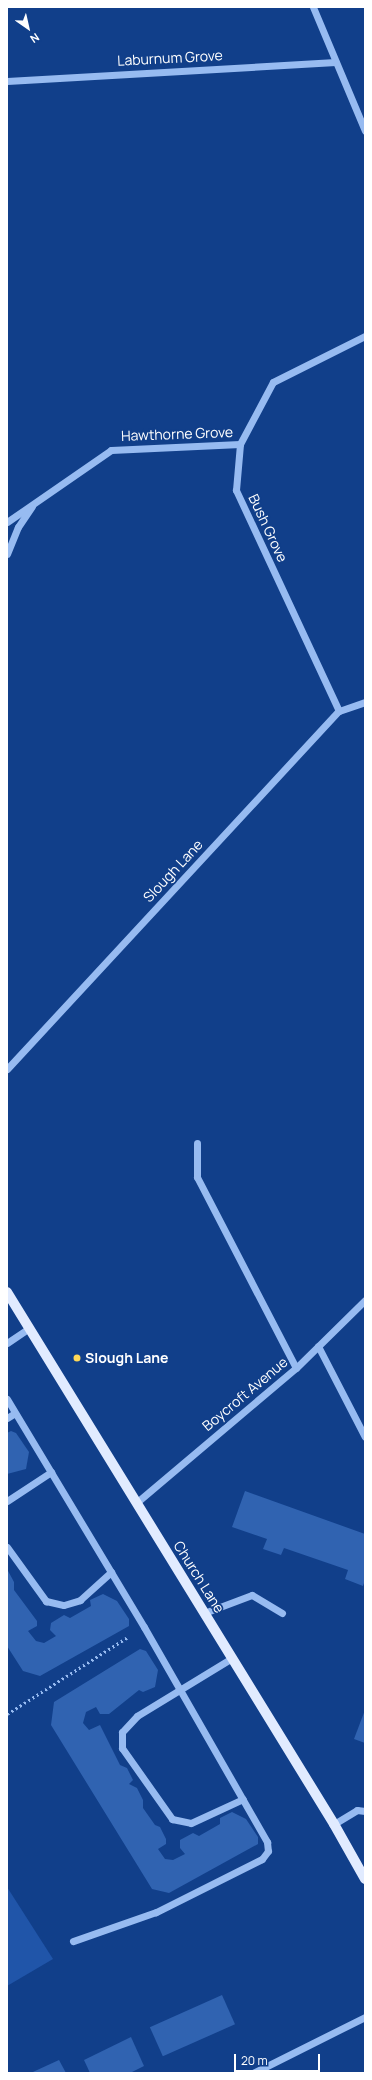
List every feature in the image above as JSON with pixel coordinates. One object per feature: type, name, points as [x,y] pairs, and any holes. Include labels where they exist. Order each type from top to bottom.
[{"type":"main road","name":"Church Lane","points":[[7,1292],[334,1824],[365,1879]]},
{"type":"street","points":[[313,7],[365,131]]},
{"type":"street","name":"Laburnum Grove","points":[[7,81],[335,62]]},
{"type":"street","name":"Bush Grove","points":[[339,711],[236,490],[240,444],[273,382],[365,336]]},
{"type":"street","name":"Hawthorne Grove","points":[[7,522],[111,450],[240,444]]},
{"type":"street","name":"Hawthorne Grove","points":[[7,554],[18,527],[34,502]]},
{"type":"street","name":"Slough Lane","points":[[7,1070],[339,711],[365,702]]},
{"type":"street","points":[[197,1143],[197,1177],[296,1368]]},
{"type":"street","name":"Boycroft Avenue","points":[[136,1503],[296,1368],[365,1300]]},
{"type":"street","points":[[7,1342],[29,1328]]},
{"type":"street","points":[[318,1346],[365,1437]]},
{"type":"street","points":[[7,1399],[144,1627],[244,1799],[267,1842],[268,1851],[262,1859],[156,1912],[73,1941]]},
{"type":"street","points":[[7,1418],[15,1413]]},
{"type":"street","points":[[7,1501],[51,1472]]},
{"type":"street","points":[[7,1547],[46,1601],[64,1605],[80,1600],[111,1572]]},
{"type":"street","points":[[204,1613],[252,1595],[282,1613]]},
{"type":"street","points":[[232,1658],[137,1716],[122,1732],[122,1748],[172,1819],[191,1823],[244,1799]]},
{"type":"street","points":[[334,1824],[357,1810],[365,1811]]},
{"type":"street","points":[[253,2073],[365,2017]]},
{"type":"path","points":[[7,1714],[144,1627]]},
{"type":"shaded area","points":[[7,1887],[53,1959],[7,1986]]},
{"type":"building","points":[[11,1431],[16,1433],[29,1452],[26,1469],[7,1474],[7,1433]]},
{"type":"building","points":[[245,1491],[365,1534],[365,1580],[363,1586],[345,1579],[348,1570],[284,1548],[281,1555],[263,1549],[267,1539],[232,1527]]},
{"type":"building","points":[[7,1569],[14,1582],[14,1590],[37,1621],[37,1626],[28,1631],[36,1641],[44,1643],[56,1636],[50,1630],[51,1623],[64,1615],[70,1618],[91,1606],[90,1600],[103,1594],[117,1601],[129,1619],[129,1626],[40,1676],[23,1671],[7,1646]]},
{"type":"building","points":[[140,1649],[146,1651],[158,1670],[155,1687],[143,1692],[139,1690],[109,1714],[100,1714],[96,1707],[86,1712],[83,1723],[89,1730],[100,1725],[120,1765],[127,1768],[133,1780],[129,1784],[137,1788],[143,1800],[143,1808],[155,1825],[160,1827],[166,1839],[166,1844],[158,1849],[165,1859],[173,1860],[185,1854],[180,1848],[180,1840],[193,1833],[199,1836],[220,1824],[220,1818],[232,1812],[246,1819],[258,1837],[258,1844],[169,1893],[152,1889],[51,1725],[54,1702]]},
{"type":"building","points":[[365,1710],[365,1743],[354,1739]]},
{"type":"building","points":[[222,1995],[235,2024],[163,2056],[150,2027]]},
{"type":"building","points":[[131,2037],[144,2066],[130,2073],[90,2073],[84,2060]]},
{"type":"building","points":[[59,2060],[66,2073],[31,2073],[35,2071]]},
{"type":"place","name":"Slough Lane","points":[[77,1358]]}]
